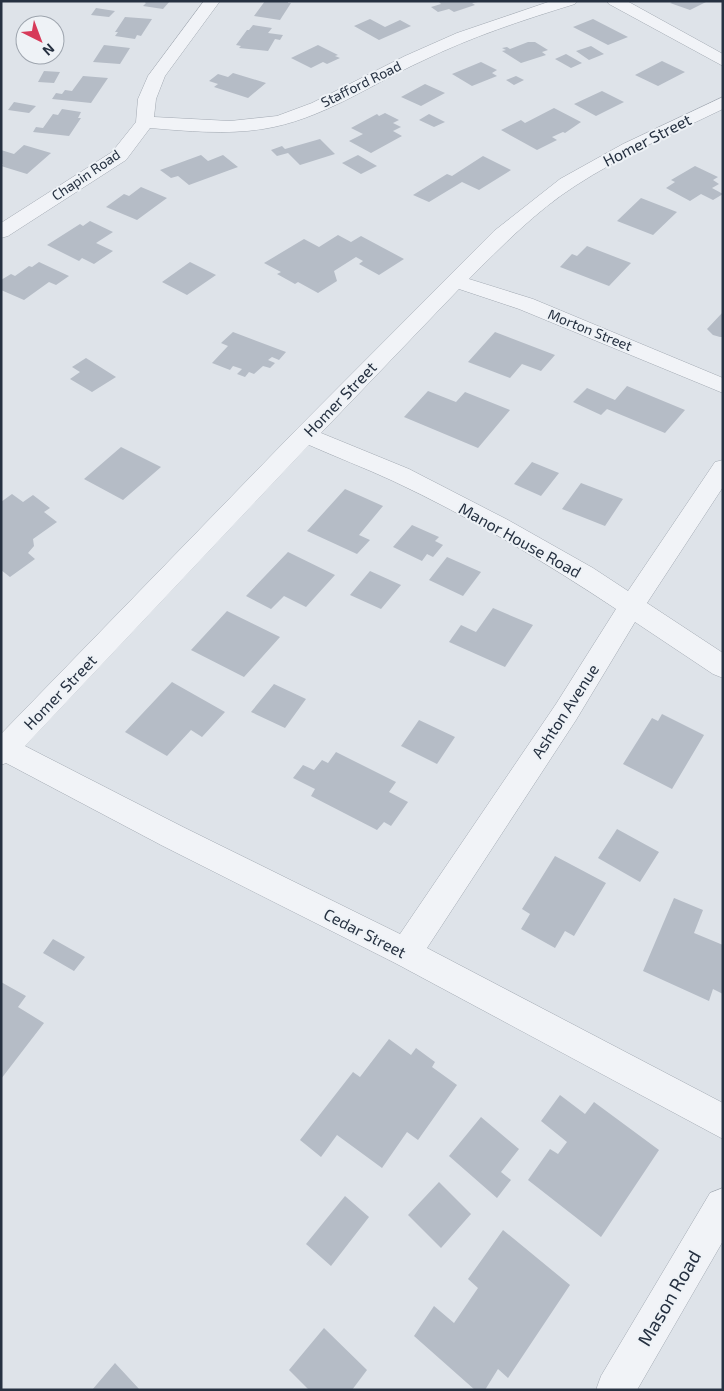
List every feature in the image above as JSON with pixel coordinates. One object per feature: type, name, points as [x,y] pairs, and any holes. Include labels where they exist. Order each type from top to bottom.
[{"type":"street","points":[[145,122],[147,99],[157,76],[212,1]]},
{"type":"street","name":"Stafford Road","points":[[145,122],[213,127],[250,126],[280,120],[319,105],[430,50],[527,14],[569,1]]},
{"type":"street","points":[[615,1],[723,61]]},
{"type":"street","name":"Homer Street","points":[[3,751],[305,435],[501,235],[568,183],[629,148],[723,102]]},
{"type":"street","name":"Chapin Road","points":[[1,232],[119,156],[145,122]]},
{"type":"street","name":"Morton Street","points":[[454,281],[526,304],[723,386]]},
{"type":"street","name":"Manor House Road","points":[[305,435],[401,475],[500,526],[584,575],[631,608],[681,637],[723,666]]},
{"type":"street","name":"Ashton Avenue","points":[[406,953],[566,712],[631,608],[723,468]]},
{"type":"street","name":"Cedar Street","points":[[3,751],[406,953],[723,1122]]},
{"type":"street","name":"Mason Road","points":[[615,1390],[723,1206]]},
{"type":"building","points":[[143,1],[170,1],[163,9],[143,6],[146,3]]},
{"type":"building","points":[[265,1],[288,1],[288,3],[291,3],[280,20],[254,16]]},
{"type":"building","points":[[674,1],[708,1],[690,10],[670,3]]},
{"type":"building","points":[[439,2],[478,2],[472,3],[475,5],[454,12],[449,9],[438,12],[431,7],[441,4]]},
{"type":"building","points":[[96,8],[115,11],[109,17],[91,15]]},
{"type":"building","points":[[125,17],[152,19],[141,36],[137,35],[135,39],[115,36],[118,32],[115,32]]},
{"type":"building","points":[[370,19],[385,27],[400,20],[411,26],[379,40],[354,26]]},
{"type":"building","points":[[593,19],[628,37],[608,45],[573,27]]},
{"type":"building","points":[[253,25],[272,28],[268,33],[283,35],[280,40],[275,39],[268,51],[239,48],[241,46],[236,45]]},
{"type":"building","points":[[528,42],[535,42],[548,50],[542,52],[546,55],[521,63],[502,51],[506,50],[502,48],[507,47],[510,49]]},
{"type":"building","points":[[104,45],[130,48],[120,64],[93,62]]},
{"type":"building","points":[[318,45],[338,55],[335,56],[340,58],[327,64],[323,62],[311,68],[291,58]]},
{"type":"building","points":[[591,46],[604,54],[589,60],[576,51]]},
{"type":"building","points":[[566,54],[582,63],[571,68],[555,59]]},
{"type":"building","points":[[662,61],[685,72],[658,86],[635,75]]},
{"type":"building","points":[[481,62],[497,70],[492,73],[497,76],[472,86],[452,74]]},
{"type":"building","points":[[44,71],[60,72],[54,83],[38,82]]},
{"type":"building","points":[[233,73],[266,83],[248,98],[214,87],[218,84],[209,81],[218,74],[228,77]]},
{"type":"building","points":[[83,76],[108,78],[91,103],[52,99],[56,93],[62,94],[65,90],[72,91]]},
{"type":"building","points":[[516,76],[524,80],[514,85],[506,80]]},
{"type":"building","points":[[425,84],[445,93],[421,106],[401,97]]},
{"type":"building","points":[[602,91],[624,102],[596,116],[574,104]]},
{"type":"building","points":[[14,102],[36,106],[29,113],[8,110]]},
{"type":"building","points":[[554,108],[581,122],[565,133],[563,132],[552,137],[557,140],[537,150],[501,130],[521,120],[525,123]]},
{"type":"building","points":[[62,109],[81,112],[78,118],[81,118],[69,136],[33,132],[36,127],[43,128],[53,114],[58,115]]},
{"type":"building","points":[[385,113],[399,120],[393,123],[401,127],[393,131],[402,136],[371,153],[349,141],[363,134],[351,128],[377,114],[379,116]]},
{"type":"building","points":[[429,114],[445,122],[434,127],[419,120]]},
{"type":"building","points":[[320,139],[335,154],[300,165],[288,153],[277,156],[271,150],[282,146],[285,149]]},
{"type":"building","points":[[24,145],[51,153],[27,174],[1,166],[3,164],[1,164],[1,150],[14,154]]},
{"type":"building","points":[[201,155],[208,161],[223,155],[238,167],[189,185],[178,176],[171,178],[160,170]]},
{"type":"building","points":[[358,155],[377,166],[361,174],[342,163]]},
{"type":"building","points":[[483,156],[511,170],[479,190],[462,182],[429,202],[413,195],[447,174],[452,176]]},
{"type":"building","points":[[695,166],[718,177],[713,180],[719,184],[712,188],[723,194],[713,200],[701,194],[690,201],[666,188],[675,182],[671,180]]},
{"type":"building","points":[[141,187],[167,198],[137,220],[106,207],[124,194],[129,196]]},
{"type":"building","points":[[641,198],[677,212],[653,235],[617,221]]},
{"type":"building","points":[[90,221],[113,232],[96,243],[113,251],[94,264],[82,258],[79,261],[47,245],[80,224],[83,226]]},
{"type":"building","points":[[338,235],[351,242],[361,236],[404,259],[379,275],[359,264],[363,261],[356,257],[334,271],[337,281],[318,293],[298,282],[295,284],[277,274],[281,272],[264,263],[304,239],[319,247]]},
{"type":"building","points":[[587,246],[631,263],[609,286],[560,267],[572,254],[577,256]]},
{"type":"building","points":[[39,262],[69,276],[56,285],[49,282],[24,300],[1,290],[1,280],[11,274],[15,276],[29,266],[32,267]]},
{"type":"building","points":[[190,262],[216,275],[187,295],[162,282]]},
{"type":"building","points":[[723,312],[723,337],[720,337],[713,335],[707,329]]},
{"type":"building","points":[[233,332],[286,352],[279,360],[272,357],[268,360],[275,363],[270,368],[263,366],[254,374],[249,372],[245,377],[237,374],[242,369],[233,366],[230,370],[212,363],[228,346],[221,343]]},
{"type":"building","points":[[495,332],[555,355],[541,371],[522,364],[510,378],[468,362]]},
{"type":"building","points":[[86,358],[116,377],[92,392],[70,379],[80,372],[72,367]]},
{"type":"building","points":[[627,386],[685,410],[665,433],[607,409],[601,415],[573,402],[587,388],[615,400]]},
{"type":"building","points":[[428,391],[456,402],[465,392],[510,410],[478,448],[404,417]]},
{"type":"building","points":[[121,447],[161,467],[123,500],[84,479]]},
{"type":"building","points":[[532,462],[559,473],[541,496],[514,484]]},
{"type":"building","points":[[581,483],[623,499],[605,526],[562,509]]},
{"type":"building","points":[[345,489],[383,506],[359,535],[370,540],[357,554],[307,531]]},
{"type":"building","points":[[12,494],[23,502],[33,495],[50,508],[44,512],[57,522],[33,539],[34,546],[28,553],[35,559],[10,577],[1,570],[1,502]]},
{"type":"building","points":[[412,525],[439,537],[435,541],[443,545],[433,557],[427,554],[422,561],[393,547]]},
{"type":"building","points":[[288,552],[335,575],[306,607],[284,596],[271,609],[246,596]]},
{"type":"building","points":[[447,557],[481,572],[463,596],[429,580]]},
{"type":"building","points":[[370,571],[401,585],[381,609],[350,595]]},
{"type":"building","points":[[493,608],[533,625],[505,667],[449,642],[461,625],[476,632]]},
{"type":"building","points":[[227,611],[280,637],[244,677],[191,650]]},
{"type":"building","points":[[172,682],[225,712],[202,737],[191,730],[167,756],[125,732]]},
{"type":"building","points":[[274,684],[306,699],[285,728],[251,712]]},
{"type":"building","points":[[662,714],[704,735],[672,789],[623,764],[652,718],[658,721]]},
{"type":"building","points":[[419,720],[455,737],[437,764],[401,746]]},
{"type":"building","points":[[336,752],[396,782],[389,792],[408,802],[391,826],[384,822],[377,830],[311,796],[315,789],[293,778],[303,765],[314,770],[322,760],[328,763]]},
{"type":"building","points":[[617,829],[659,852],[640,882],[598,858]]},
{"type":"building","points":[[555,856],[606,883],[574,936],[565,931],[555,948],[521,929],[530,914],[522,909]]},
{"type":"building","points":[[674,898],[703,910],[694,933],[723,945],[723,994],[713,989],[709,1001],[643,971]]},
{"type":"building","points":[[53,939],[85,957],[74,971],[43,953]]},
{"type":"building","points":[[1,982],[26,996],[18,1007],[44,1023],[1,1079]]},
{"type":"building","points":[[389,1039],[411,1055],[416,1048],[435,1062],[432,1067],[457,1085],[418,1140],[407,1132],[382,1168],[337,1135],[321,1157],[300,1140],[353,1072],[360,1077]]},
{"type":"building","points":[[560,1095],[585,1114],[594,1102],[659,1150],[601,1237],[528,1180],[550,1149],[558,1154],[567,1142],[541,1121]]},
{"type":"building","points":[[481,1117],[519,1149],[501,1172],[511,1180],[497,1198],[449,1156]]},
{"type":"building","points":[[439,1182],[471,1214],[441,1248],[408,1215]]},
{"type":"building","points":[[345,1196],[369,1217],[331,1266],[306,1244]]},
{"type":"building","points":[[503,1230],[570,1285],[508,1378],[498,1369],[485,1390],[475,1390],[414,1336],[434,1306],[454,1323],[478,1288],[468,1279]]},
{"type":"building","points":[[324,1328],[367,1370],[352,1390],[309,1390],[289,1370]]},
{"type":"building","points":[[115,1363],[140,1390],[92,1390]]}]
